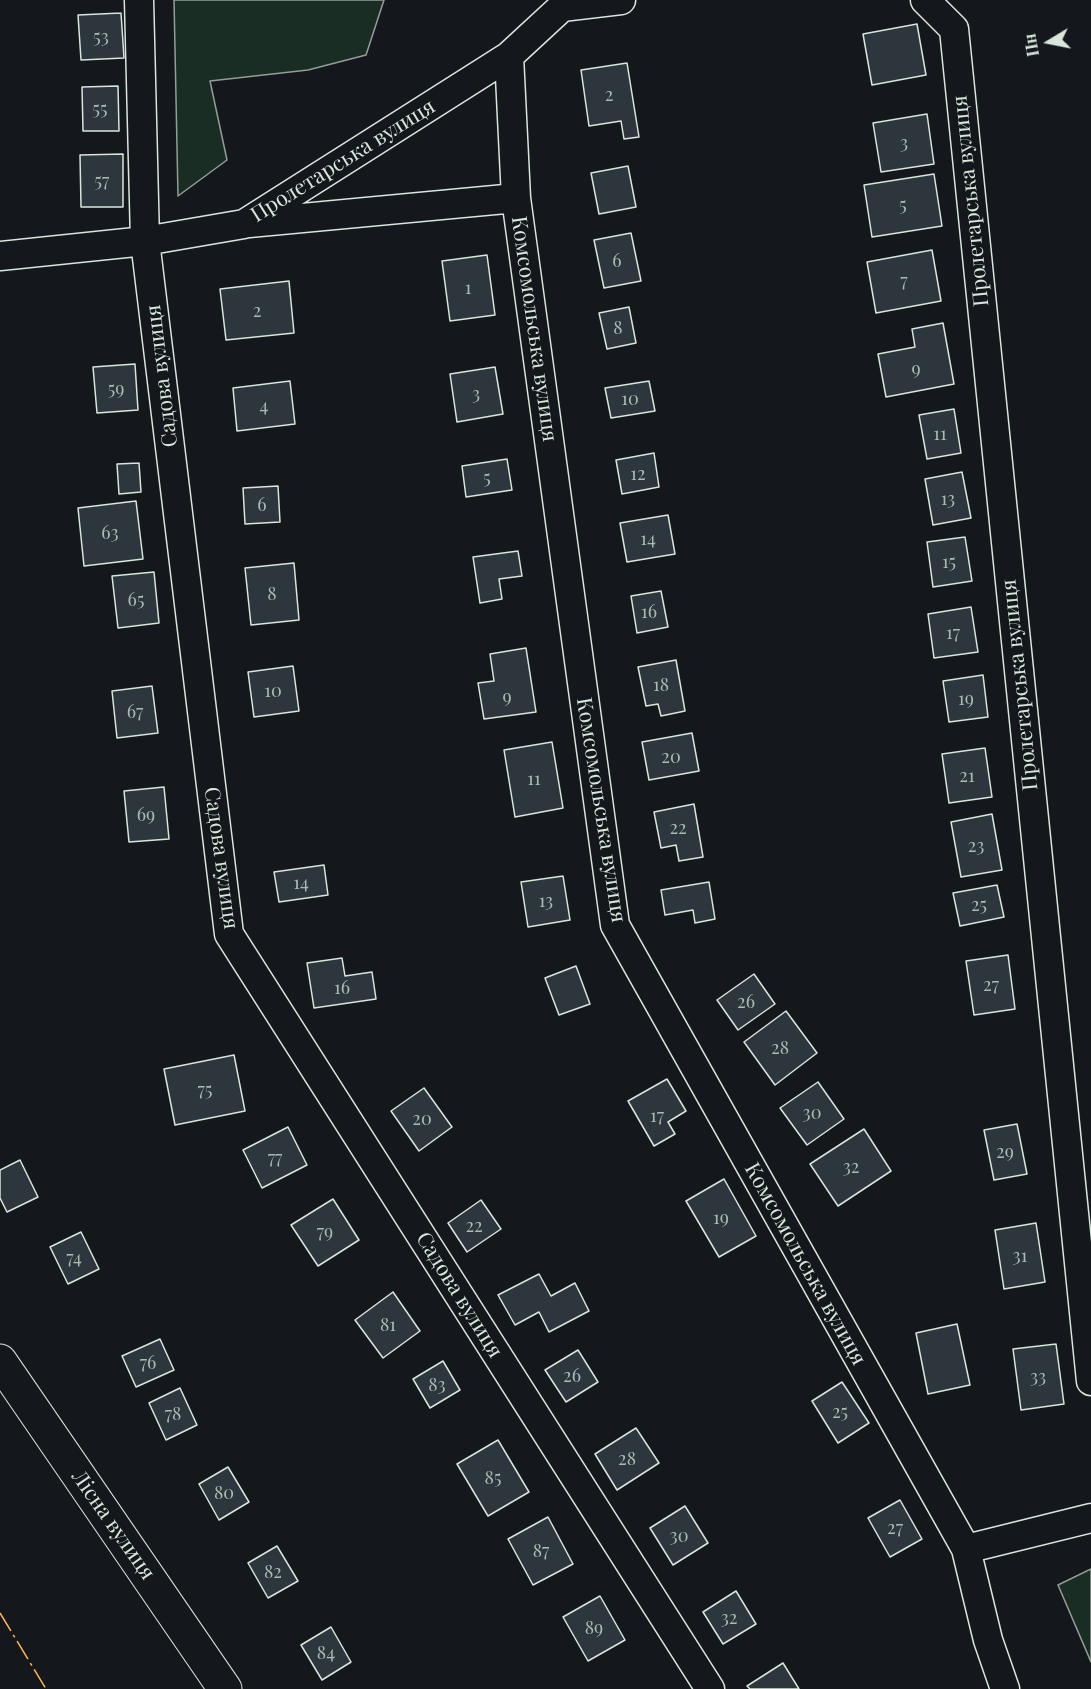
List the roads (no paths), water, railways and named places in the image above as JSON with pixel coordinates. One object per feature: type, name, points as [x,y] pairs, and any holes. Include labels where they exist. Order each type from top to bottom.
[{"type":"street","name":"Садова вулиця","points":[[140,0],[146,241],[229,934],[710,1689]]},
{"type":"street","name":"Пролетарська вулиця","points":[[0,256],[146,241],[244,224],[509,56],[562,7],[621,0]]},
{"type":"street","name":"Пролетарська вулиця","points":[[925,0],[954,29],[1091,1381]]},
{"type":"street","name":"Комсомольська вулиця","points":[[509,56],[516,198],[615,925],[966,1550]]},
{"type":"street","points":[[244,224],[516,198]]},
{"type":"street","name":"Лісна вулиця","points":[[0,1361],[225,1689]]},
{"type":"street","points":[[1005,1689],[988,1640],[966,1550],[1091,1518]]}]
